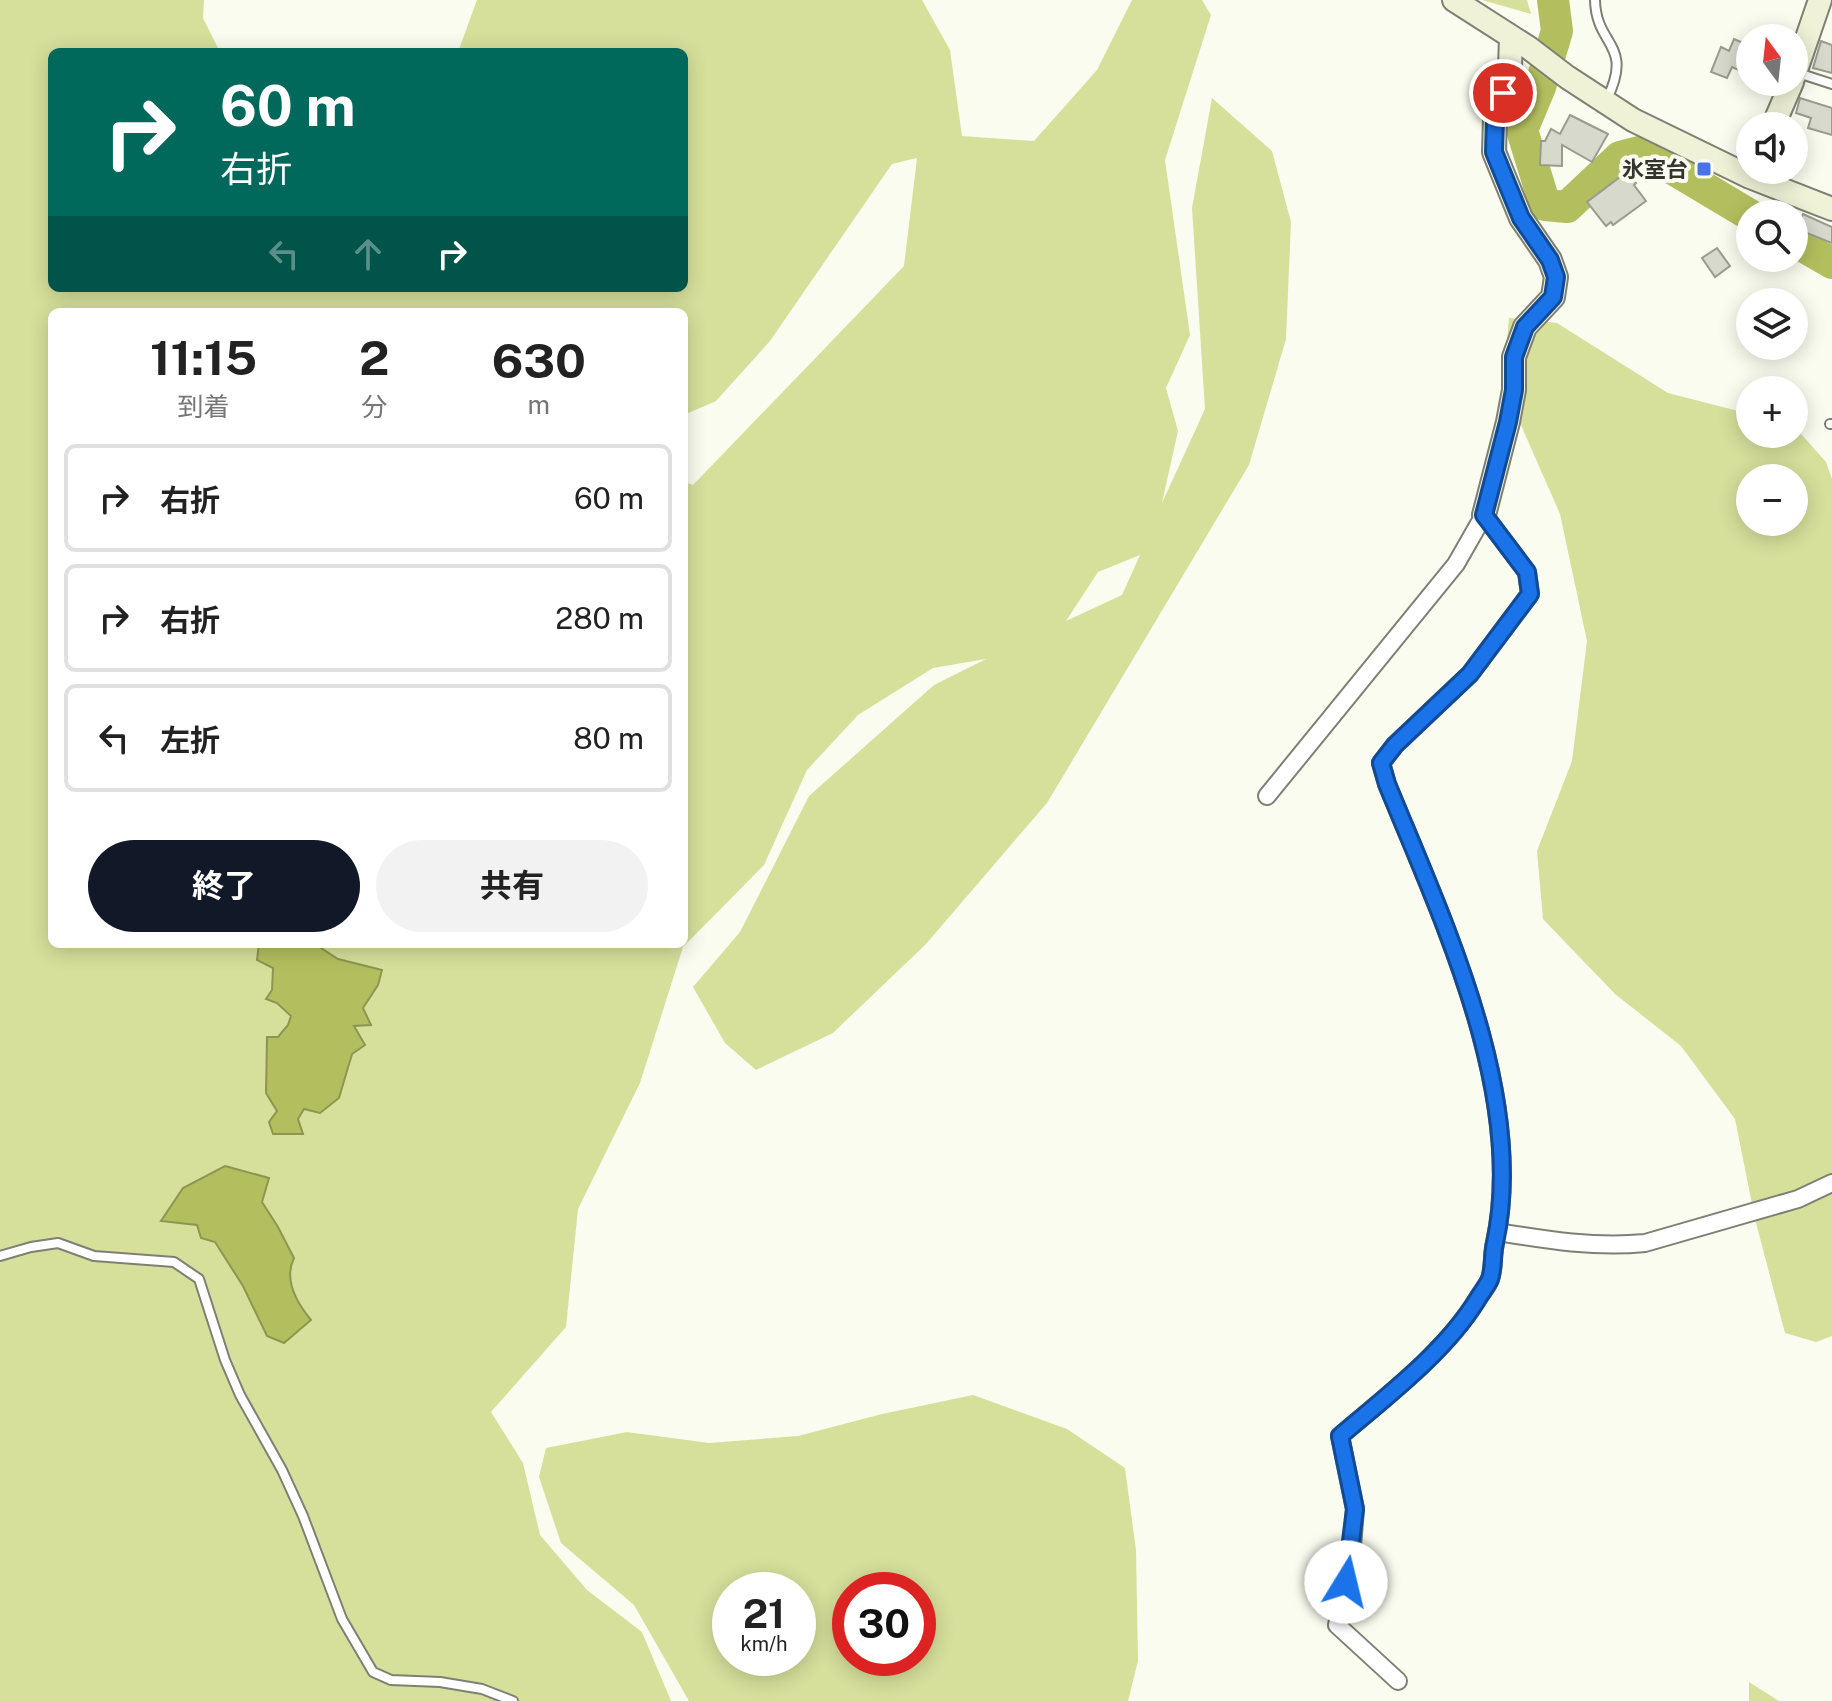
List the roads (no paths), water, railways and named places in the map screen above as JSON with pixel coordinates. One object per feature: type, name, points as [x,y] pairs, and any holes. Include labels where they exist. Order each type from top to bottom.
[{"type":"street","points":[[1454,0],[1633,120],[1736,166]]},
{"type":"street","points":[[1808,36],[1820,0]]},
{"type":"street","points":[[1267,796],[1456,564],[1484,515],[1508,422],[1514,390],[1514,357],[1525,327],[1553,297],[1556,277],[1550,260],[1521,218],[1494,152],[1495,118],[1520,43]]},
{"type":"street","points":[[1776,184],[1832,209]]},
{"type":"street","points":[[1398,1681],[1337,1625],[1351,1560],[1355,1509],[1340,1436],[1400,1385],[1465,1320],[1490,1279],[1501,1212],[1500,1144],[1492,1089],[1471,1001],[1381,763],[1395,745],[1470,674],[1530,594],[1527,572],[1484,515]]},
{"type":"street","points":[[1498,1232],[1565,1244],[1645,1243],[1798,1199],[1832,1183]]},
{"type":"lane","points":[[1595,0],[1595,14],[1618,58],[1618,78],[1606,103]]},
{"type":"lane","points":[[1808,80],[1832,84]]},
{"type":"lane","points":[[0,1256],[58,1243],[94,1256],[174,1262],[199,1279],[225,1360],[240,1395],[282,1470],[342,1619],[373,1672],[391,1680],[440,1682],[482,1689],[513,1701]]},
{"type":"waterway","points":[[1553,0],[1557,31],[1540,87],[1522,130],[1545,205],[1567,207],[1620,157],[1643,151],[1736,207]]},
{"type":"waterway","points":[[1808,249],[1832,263]]},
{"type":"place","name":"氷室台","points":[[1704,169]]}]
